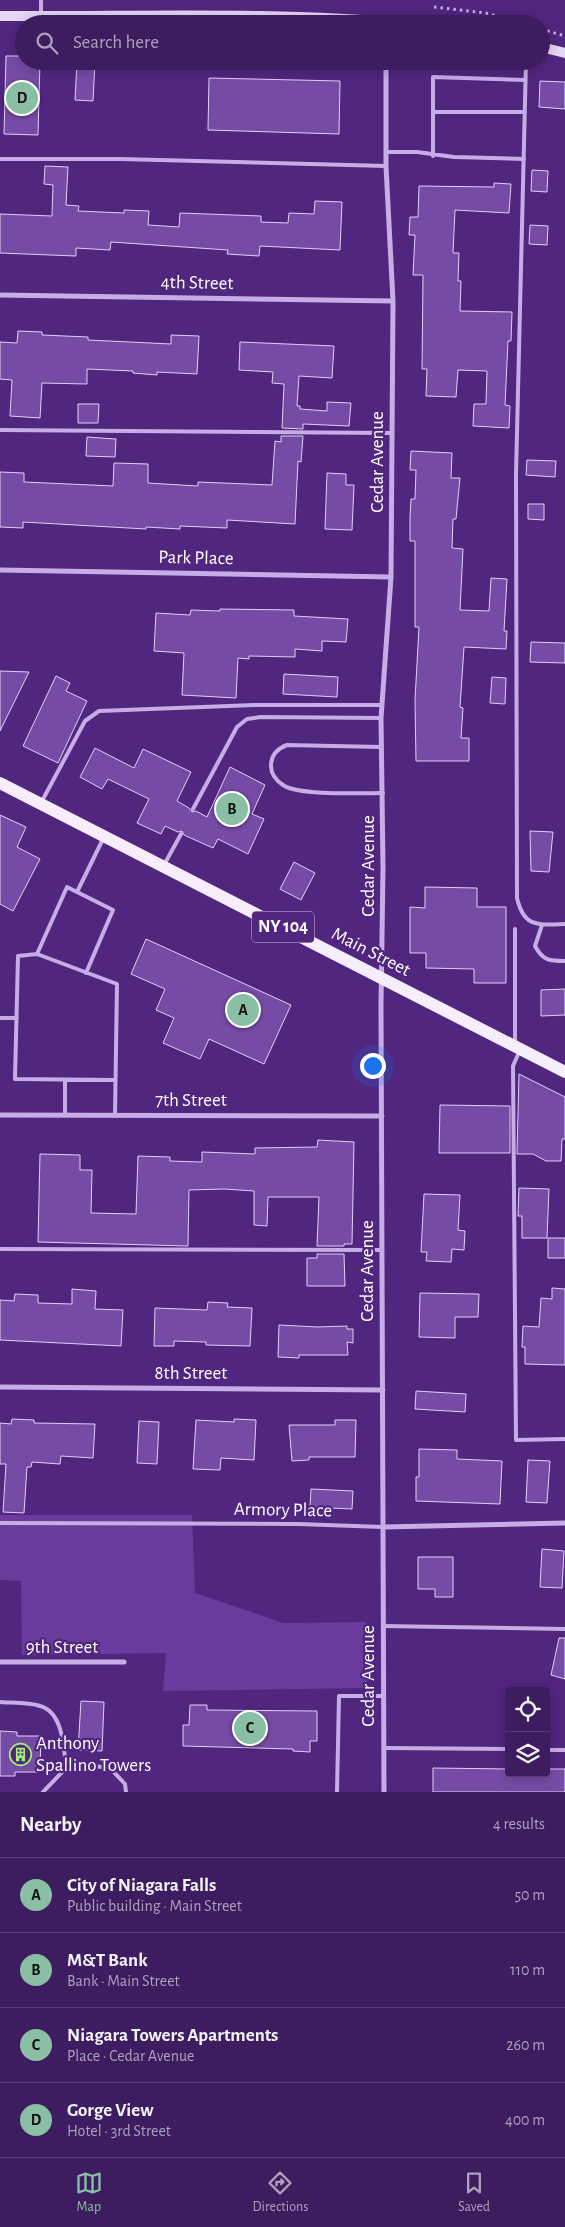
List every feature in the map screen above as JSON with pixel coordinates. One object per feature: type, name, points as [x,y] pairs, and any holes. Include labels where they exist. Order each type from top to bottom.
[{"type":"main road","name":"Main Street","points":[[0,783],[565,1072]]},
{"type":"street","points":[[0,16],[15,16]]},
{"type":"street","points":[[550,49],[565,53]]},
{"type":"street","name":"Cedar Avenue","points":[[384,1792],[381,705],[391,577],[393,301],[386,166],[386,70]]},
{"type":"street","name":"4th Street","points":[[0,294],[393,301]]},
{"type":"street","name":"Park Place","points":[[0,570],[391,577]]},
{"type":"street","name":"7th Street","points":[[0,1115],[382,1116]]},
{"type":"street","name":"8th Street","points":[[0,1387],[383,1390]]},
{"type":"street","name":"Armory Place","points":[[383,1527],[565,1523]]},
{"type":"street","name":"9th Street","points":[[0,1662],[124,1662]]},
{"type":"lane","points":[[41,0],[41,15]]},
{"type":"lane","points":[[526,70],[516,474],[517,898],[520,912],[529,922],[542,925],[565,924]]},
{"type":"lane","points":[[433,156],[433,77],[525,80]]},
{"type":"lane","points":[[433,112],[525,112]]},
{"type":"lane","points":[[386,152],[417,152],[433,156],[524,159]]},
{"type":"lane","points":[[0,159],[120,159],[386,166]]},
{"type":"lane","points":[[0,430],[391,433]]},
{"type":"lane","points":[[40,804],[86,720],[100,711],[254,705],[381,705]]},
{"type":"lane","points":[[193,809],[237,727],[247,719],[261,717],[381,718]]},
{"type":"lane","points":[[381,747],[287,745],[279,748],[273,754],[270,763],[272,774],[284,786],[302,791],[382,793]]},
{"type":"lane","points":[[162,867],[181,834]]},
{"type":"lane","points":[[77,892],[104,837]]},
{"type":"lane","points":[[37,954],[67,887],[114,910],[86,973]]},
{"type":"lane","points":[[542,925],[536,946],[540,955],[547,961],[565,961]]},
{"type":"lane","points":[[514,929],[517,1048],[513,1066],[516,1440],[565,1440]]},
{"type":"lane","points":[[114,1115],[115,1080],[117,984],[37,954],[18,956],[15,1079],[115,1080]]},
{"type":"lane","points":[[0,1018],[17,1018]]},
{"type":"lane","points":[[65,1115],[66,1080]]},
{"type":"lane","points":[[0,1249],[382,1250]]},
{"type":"lane","name":"Armory Place","points":[[0,1523],[298,1524],[383,1527]]},
{"type":"lane","points":[[383,1626],[565,1629]]},
{"type":"lane","points":[[337,1792],[339,1696],[384,1696]]},
{"type":"lane","points":[[0,1702],[41,1706],[55,1717],[64,1742],[66,1768]]},
{"type":"lane","points":[[383,1748],[505,1749]]},
{"type":"lane","points":[[550,1750],[565,1750]]},
{"type":"lane","points":[[43,1792],[66,1768],[85,1765],[110,1768],[125,1784],[126,1792]]},
{"type":"path","points":[[434,7],[493,15]]},
{"type":"path","points":[[550,32],[565,36]]},
{"type":"shaded area","points":[[0,1515],[192,1515],[195,1593],[283,1623],[366,1622],[367,1688],[163,1691],[166,1653],[22,1655],[21,1581],[0,1580]]},
{"type":"building","points":[[6,56],[15,56],[15,70],[40,70],[38,135],[4,134]]},
{"type":"building","points":[[77,70],[95,70],[93,101],[75,100]]},
{"type":"building","points":[[209,78],[340,81],[339,134],[208,130]]},
{"type":"building","points":[[540,81],[565,82],[565,109],[539,107]]},
{"type":"building","points":[[45,166],[68,167],[66,205],[79,206],[78,211],[124,213],[124,210],[149,211],[148,225],[179,227],[180,213],[261,216],[261,222],[288,223],[289,213],[314,214],[315,201],[342,202],[340,250],[260,246],[259,256],[227,254],[228,250],[111,242],[110,250],[76,248],[76,256],[0,253],[0,214],[52,216],[53,185],[44,184]]},
{"type":"building","points":[[532,170],[548,171],[547,192],[531,191]]},
{"type":"building","points":[[494,183],[511,184],[509,213],[455,210],[453,253],[459,253],[458,281],[461,281],[460,311],[512,312],[511,341],[508,341],[505,405],[510,406],[509,428],[473,426],[474,404],[486,404],[487,371],[458,370],[456,397],[426,396],[427,369],[422,369],[423,275],[413,275],[415,235],[409,235],[410,217],[418,217],[419,186],[494,187]]},
{"type":"building","points":[[530,225],[548,226],[547,245],[529,244]]},
{"type":"building","points":[[18,331],[42,332],[42,335],[88,337],[88,340],[171,344],[171,335],[199,336],[197,374],[157,372],[157,375],[133,373],[133,371],[87,369],[87,384],[42,383],[40,418],[10,416],[12,380],[0,379],[0,342],[17,343]]},
{"type":"building","points":[[240,342],[334,346],[332,378],[299,376],[297,406],[300,406],[300,409],[327,411],[327,402],[351,403],[349,426],[303,424],[303,429],[282,428],[284,384],[272,383],[273,372],[239,370]]},
{"type":"building","points":[[78,404],[99,404],[98,423],[78,423]]},
{"type":"building","points":[[281,436],[303,436],[301,462],[298,461],[295,524],[227,520],[227,528],[180,526],[180,529],[146,527],[146,529],[23,522],[23,528],[0,527],[0,472],[24,473],[24,482],[113,486],[114,463],[148,464],[148,483],[198,486],[198,482],[272,485],[275,441],[281,442]]},
{"type":"building","points":[[87,437],[116,439],[115,457],[86,456]]},
{"type":"building","points":[[411,451],[452,453],[451,478],[460,478],[456,519],[453,519],[452,548],[463,549],[460,610],[489,611],[491,578],[507,579],[504,631],[507,631],[506,649],[464,647],[460,707],[463,708],[461,738],[469,738],[469,761],[416,761],[415,700],[419,627],[415,627],[415,541],[410,541],[411,499],[415,499],[416,470],[410,470]]},
{"type":"building","points":[[527,460],[556,461],[555,477],[526,475]]},
{"type":"building","points":[[327,473],[346,474],[346,485],[354,485],[352,530],[325,529]]},
{"type":"building","points":[[528,504],[544,504],[544,520],[528,519]]},
{"type":"building","points":[[220,609],[294,610],[294,616],[348,619],[346,642],[322,641],[322,651],[295,649],[295,657],[249,656],[249,659],[238,658],[236,698],[182,695],[184,653],[154,651],[156,613],[190,615],[191,610],[220,611]]},
{"type":"building","points":[[531,642],[565,643],[565,663],[530,662]]},
{"type":"building","points":[[0,671],[29,672],[0,731]]},
{"type":"building","points":[[284,674],[338,677],[337,697],[283,694]]},
{"type":"building","points":[[56,676],[70,683],[66,691],[87,701],[58,763],[23,746]]},
{"type":"building","points":[[492,677],[506,678],[505,704],[490,703]]},
{"type":"building","points":[[95,748],[134,768],[143,749],[191,772],[177,801],[192,812],[196,811],[207,817],[230,767],[265,785],[252,814],[264,819],[248,854],[218,839],[213,848],[184,835],[182,831],[178,832],[165,826],[161,834],[137,823],[149,799],[108,779],[102,789],[80,777]]},
{"type":"building","points":[[0,815],[26,827],[17,847],[40,859],[13,911],[0,904]]},
{"type":"building","points":[[530,831],[553,832],[549,872],[531,871]]},
{"type":"building","points":[[294,862],[315,873],[301,900],[280,889]]},
{"type":"building","points":[[425,887],[477,888],[477,907],[506,907],[506,983],[474,983],[474,969],[426,968],[426,953],[410,953],[410,907],[425,908]]},
{"type":"building","points":[[146,939],[291,1005],[264,1064],[209,1039],[200,1059],[163,1043],[174,1018],[156,1010],[165,989],[131,974]]},
{"type":"building","points":[[565,989],[565,1015],[541,1016],[541,990]]},
{"type":"building","points":[[519,1074],[565,1097],[565,1139],[562,1139],[561,1161],[546,1161],[533,1154],[517,1154]]},
{"type":"building","points":[[440,1105],[510,1106],[510,1153],[439,1153]]},
{"type":"building","points":[[318,1140],[354,1142],[352,1244],[344,1244],[344,1246],[317,1246],[319,1197],[268,1197],[267,1226],[254,1225],[254,1191],[224,1189],[189,1190],[188,1246],[38,1242],[40,1154],[80,1155],[80,1170],[92,1170],[91,1213],[136,1214],[138,1156],[170,1157],[170,1161],[202,1162],[202,1152],[255,1154],[255,1148],[317,1147]]},
{"type":"building","points":[[519,1188],[549,1189],[547,1238],[522,1238],[522,1216],[518,1216]]},
{"type":"building","points":[[424,1194],[460,1195],[458,1230],[465,1231],[464,1250],[452,1249],[451,1262],[426,1261],[427,1252],[421,1252]]},
{"type":"building","points":[[548,1238],[565,1238],[565,1258],[548,1258]]},
{"type":"building","points":[[317,1254],[344,1254],[345,1286],[307,1286],[307,1258],[317,1258]]},
{"type":"building","points":[[552,1288],[565,1289],[565,1365],[525,1364],[525,1347],[522,1347],[523,1326],[539,1327],[541,1298],[552,1299]]},
{"type":"building","points":[[72,1289],[96,1291],[95,1309],[123,1310],[121,1346],[0,1340],[0,1300],[14,1301],[15,1294],[38,1295],[38,1303],[72,1304]]},
{"type":"building","points":[[420,1293],[479,1294],[478,1317],[455,1317],[455,1338],[419,1337]]},
{"type":"building","points":[[208,1302],[228,1303],[227,1307],[252,1308],[250,1346],[206,1345],[206,1342],[174,1341],[174,1346],[154,1346],[155,1308],[207,1310]]},
{"type":"building","points":[[279,1325],[347,1326],[347,1329],[353,1329],[353,1343],[347,1342],[348,1355],[299,1355],[299,1358],[278,1357]]},
{"type":"building","points":[[416,1391],[466,1394],[465,1412],[415,1409]]},
{"type":"building","points":[[12,1419],[34,1420],[34,1423],[95,1424],[93,1458],[61,1456],[60,1464],[32,1462],[31,1467],[27,1467],[24,1513],[3,1512],[6,1464],[0,1464],[0,1423],[11,1424]]},
{"type":"building","points":[[234,1419],[256,1420],[254,1460],[221,1458],[220,1470],[193,1469],[196,1420],[234,1422]]},
{"type":"building","points":[[335,1420],[356,1420],[355,1457],[309,1457],[309,1460],[292,1461],[289,1425],[335,1425]]},
{"type":"building","points":[[139,1421],[159,1422],[157,1464],[137,1463]]},
{"type":"building","points":[[419,1449],[457,1450],[457,1459],[502,1461],[500,1504],[416,1501],[416,1477],[419,1477]]},
{"type":"building","points":[[528,1460],[550,1461],[547,1503],[526,1502]]},
{"type":"building","points":[[311,1489],[353,1491],[352,1509],[310,1507]]},
{"type":"building","points":[[542,1549],[564,1551],[562,1588],[540,1587]]},
{"type":"building","points":[[418,1557],[453,1557],[453,1597],[435,1597],[435,1589],[418,1589]]},
{"type":"building","points":[[559,1638],[565,1638],[565,1679],[551,1675]]},
{"type":"building","points":[[81,1701],[104,1702],[102,1751],[78,1750]]},
{"type":"building","points":[[190,1705],[207,1705],[207,1710],[317,1711],[317,1741],[310,1741],[310,1752],[293,1751],[293,1749],[183,1746],[183,1725],[189,1725]]},
{"type":"building","name":"Anthony Spallino Towers","points":[[0,1731],[17,1732],[17,1736],[41,1736],[40,1772],[15,1772],[15,1776],[0,1776]]},
{"type":"building","points":[[433,1768],[505,1769],[505,1777],[550,1777],[550,1769],[565,1769],[565,1792],[433,1792]]},
{"type":"place","name":"Gorge View","points":[[22,98]]},
{"type":"place","name":"M&T Bank","points":[[232,809]]},
{"type":"place","name":"City of Niagara Falls","points":[[243,1010]]},
{"type":"place","name":"Niagara Towers Apartments","points":[[250,1728]]},
{"type":"place","name":"Anthony Spallino Towers","points":[[20,1754]]}]
